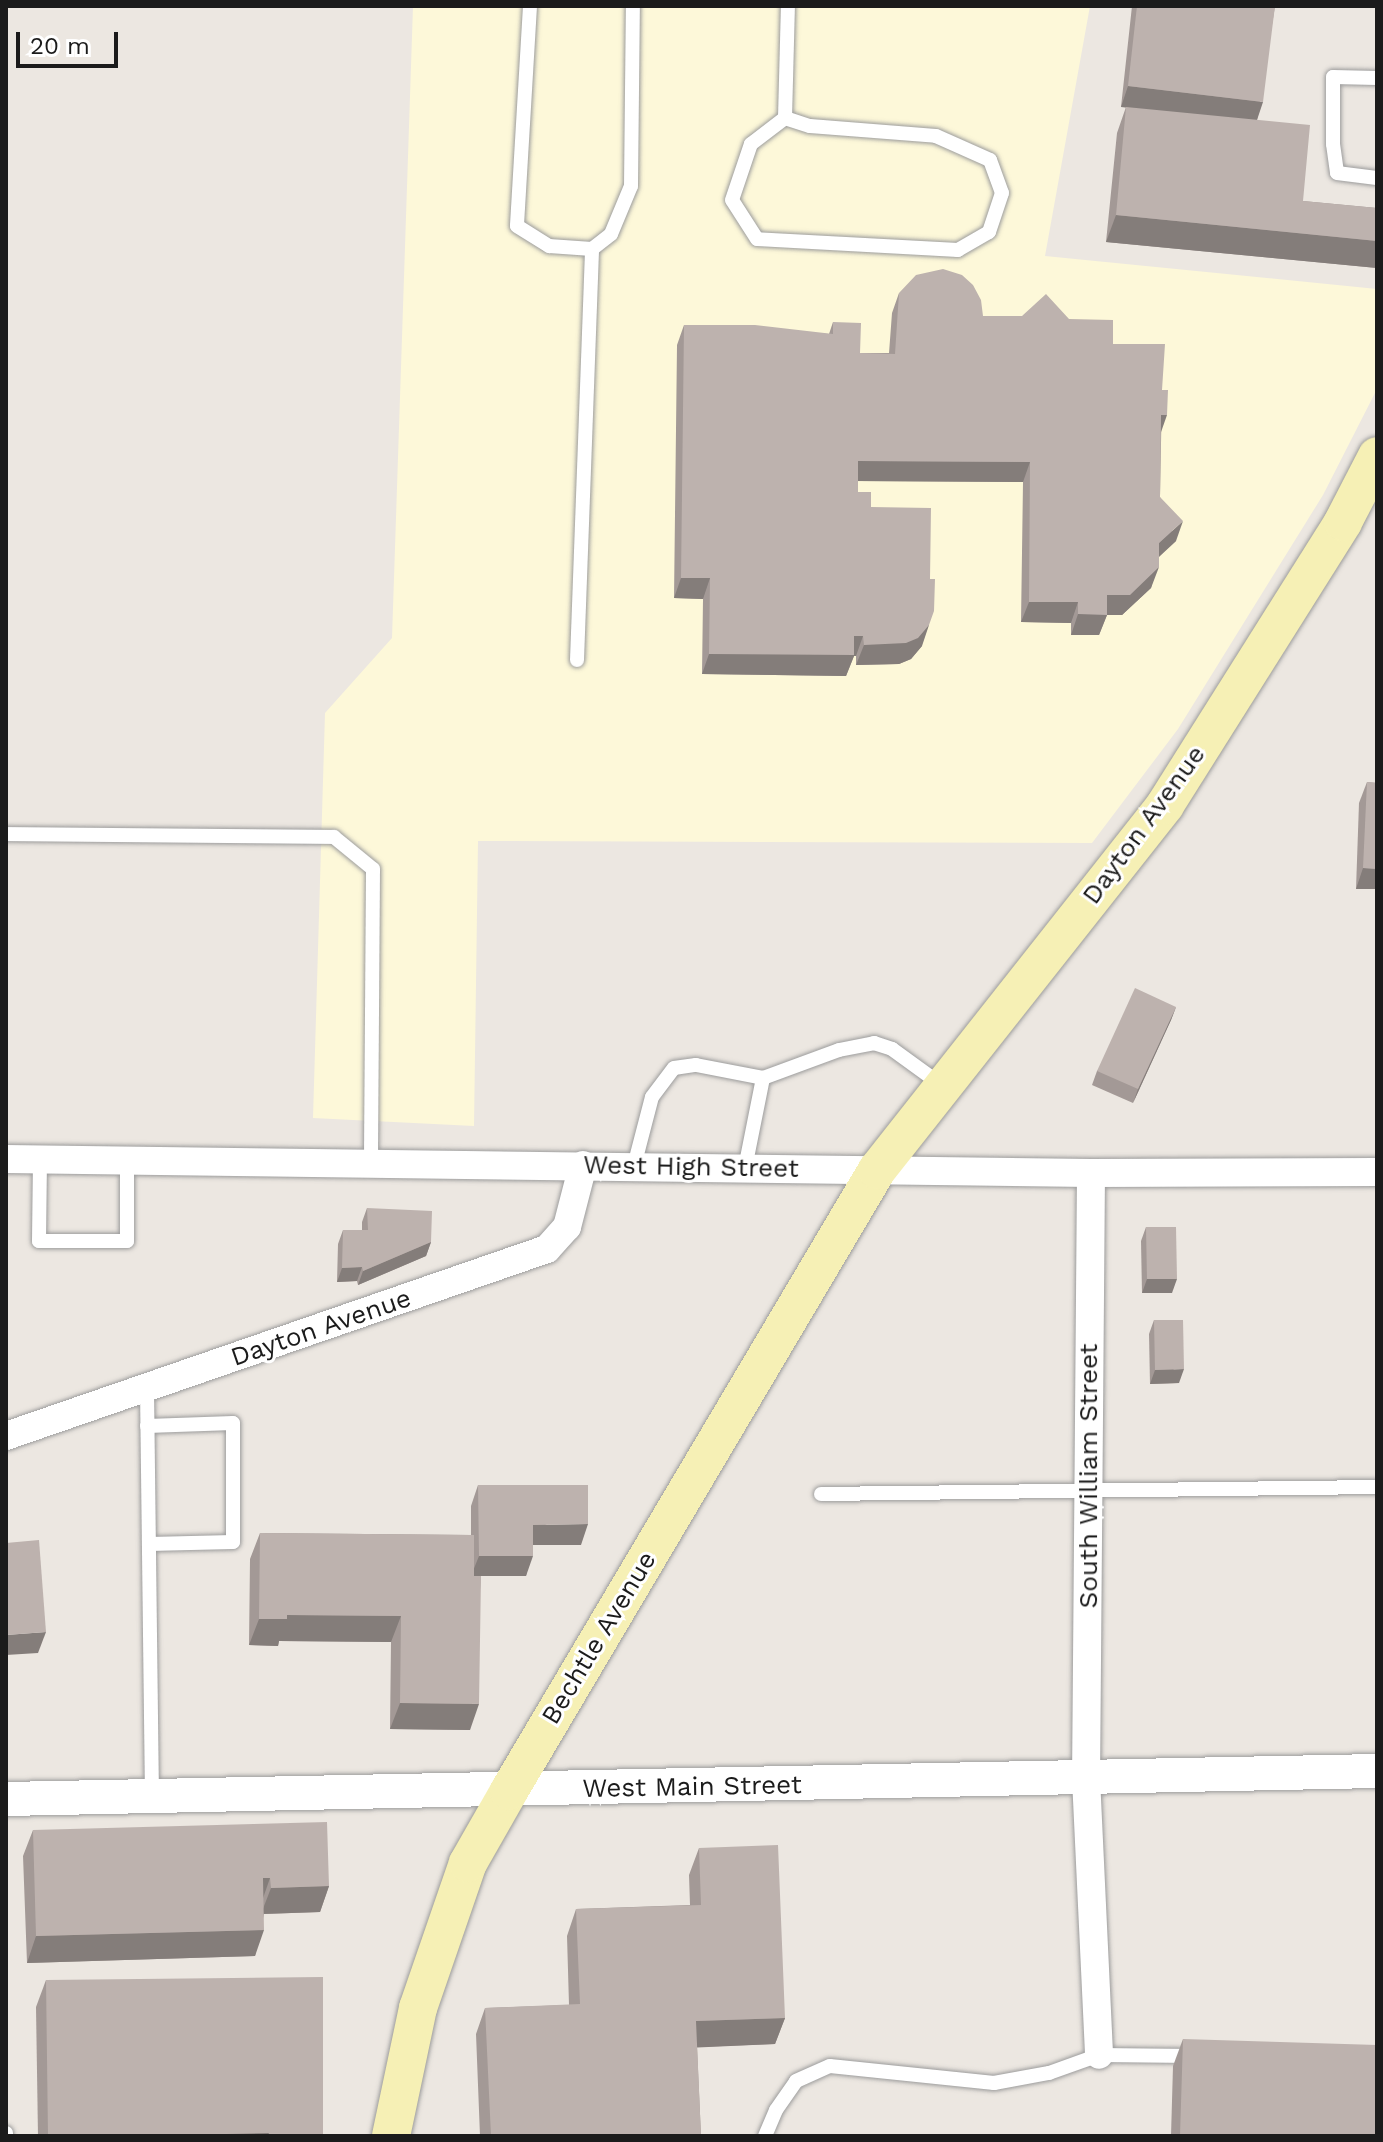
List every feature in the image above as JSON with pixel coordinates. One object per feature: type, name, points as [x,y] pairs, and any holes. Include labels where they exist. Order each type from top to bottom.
[{"type":"main road","name":"Dayton Avenue","points":[[877,1170],[1165,805],[1343,522],[1377,456]]},
{"type":"main road","name":"Bechtle Avenue","points":[[391,2136],[418,2008],[468,1863],[877,1170]]},
{"type":"street","name":"West High Street","points":[[6,1159],[1091,1173],[1377,1172]]},
{"type":"street","name":"Dayton Avenue","points":[[6,1436],[547,1249],[567,1227],[583,1165]]},
{"type":"street","name":"South William Street","points":[[1091,1173],[1086,1778],[1099,2055]]},
{"type":"street","name":"West Main Street","points":[[6,1799],[1377,1771]]},
{"type":"lane","points":[[530,6],[517,226],[549,246],[592,249],[611,234],[631,186],[633,6]]},
{"type":"lane","points":[[785,118],[788,6]]},
{"type":"lane","points":[[1377,78],[1333,77],[1333,144],[1337,173],[1377,178]]},
{"type":"lane","points":[[785,118],[810,126],[936,136],[990,160],[1002,193],[989,232],[958,250],[757,239],[732,200],[751,144],[785,118]]},
{"type":"lane","points":[[577,660],[592,249]]},
{"type":"lane","points":[[6,834],[334,837],[373,869],[371,1163]]},
{"type":"lane","points":[[634,1166],[652,1097],[674,1068],[696,1065],[763,1078],[839,1050],[874,1043],[892,1049],[943,1086]]},
{"type":"lane","points":[[745,1168],[763,1078]]},
{"type":"lane","points":[[40,1159],[39,1241],[127,1241],[127,1162]]},
{"type":"lane","points":[[147,1389],[152,1797]]},
{"type":"lane","points":[[147,1426],[233,1423],[233,1542],[149,1544]]},
{"type":"lane","points":[[821,1494],[1377,1487]]},
{"type":"lane","points":[[765,2136],[776,2110],[796,2081],[830,2066],[994,2083],[1049,2073],[1099,2055],[1208,2056]]},
{"type":"shaded area","points":[[413,6],[1090,6],[1045,256],[1377,289],[1377,389],[1323,495],[1178,729],[1092,843],[478,841],[474,1126],[313,1118],[325,713],[392,638]]},
{"type":"building","points":[[1137,6],[1275,6],[1263,102],[1128,86]]},
{"type":"building","points":[[1126,107],[1310,125],[1303,201],[1377,208],[1377,241],[1116,215]]},
{"type":"building","points":[[943,269],[962,275],[973,285],[981,300],[983,316],[1022,316],[1046,294],[1069,319],[1113,320],[1113,344],[1165,344],[1162,390],[1168,390],[1167,415],[1161,415],[1160,497],[1183,521],[1159,543],[1159,567],[1130,595],[1107,595],[1107,615],[1078,614],[1078,602],[1029,602],[1030,462],[858,461],[858,492],[871,492],[871,507],[931,508],[930,579],[935,579],[934,611],[929,625],[918,638],[906,643],[864,645],[863,636],[854,636],[854,655],[709,654],[710,578],[681,578],[684,325],[755,325],[833,334],[833,322],[861,323],[860,353],[895,354],[899,293],[916,275]]},
{"type":"building","points":[[1367,782],[1377,783],[1377,869],[1363,868]]},
{"type":"building","points":[[1135,988],[1176,1007],[1138,1089],[1097,1071]]},
{"type":"building","points":[[367,1208],[432,1211],[431,1242],[363,1271],[362,1267],[342,1268],[343,1230],[368,1230]]},
{"type":"building","points":[[1146,1227],[1176,1227],[1177,1279],[1147,1279]]},
{"type":"building","points":[[1154,1320],[1183,1320],[1184,1369],[1155,1370]]},
{"type":"building","points":[[478,1485],[588,1485],[588,1524],[533,1525],[533,1556],[479,1556]]},
{"type":"building","points":[[260,1533],[474,1535],[474,1576],[481,1576],[479,1704],[400,1703],[401,1616],[287,1615],[287,1619],[259,1619]]},
{"type":"building","points":[[39,1540],[46,1632],[6,1635],[6,1543]]},
{"type":"building","points":[[327,1822],[329,1886],[271,1888],[270,1878],[263,1878],[264,1930],[36,1936],[33,1830]]},
{"type":"building","points":[[778,1845],[785,2018],[696,2021],[701,2136],[491,2136],[485,2008],[580,2004],[576,1909],[701,1905],[699,1848]]},
{"type":"building","points":[[323,1977],[323,2136],[268,2136],[269,2133],[48,2136],[46,1980]]},
{"type":"building","points":[[1183,2039],[1377,2045],[1377,2136],[1180,2136]]}]
